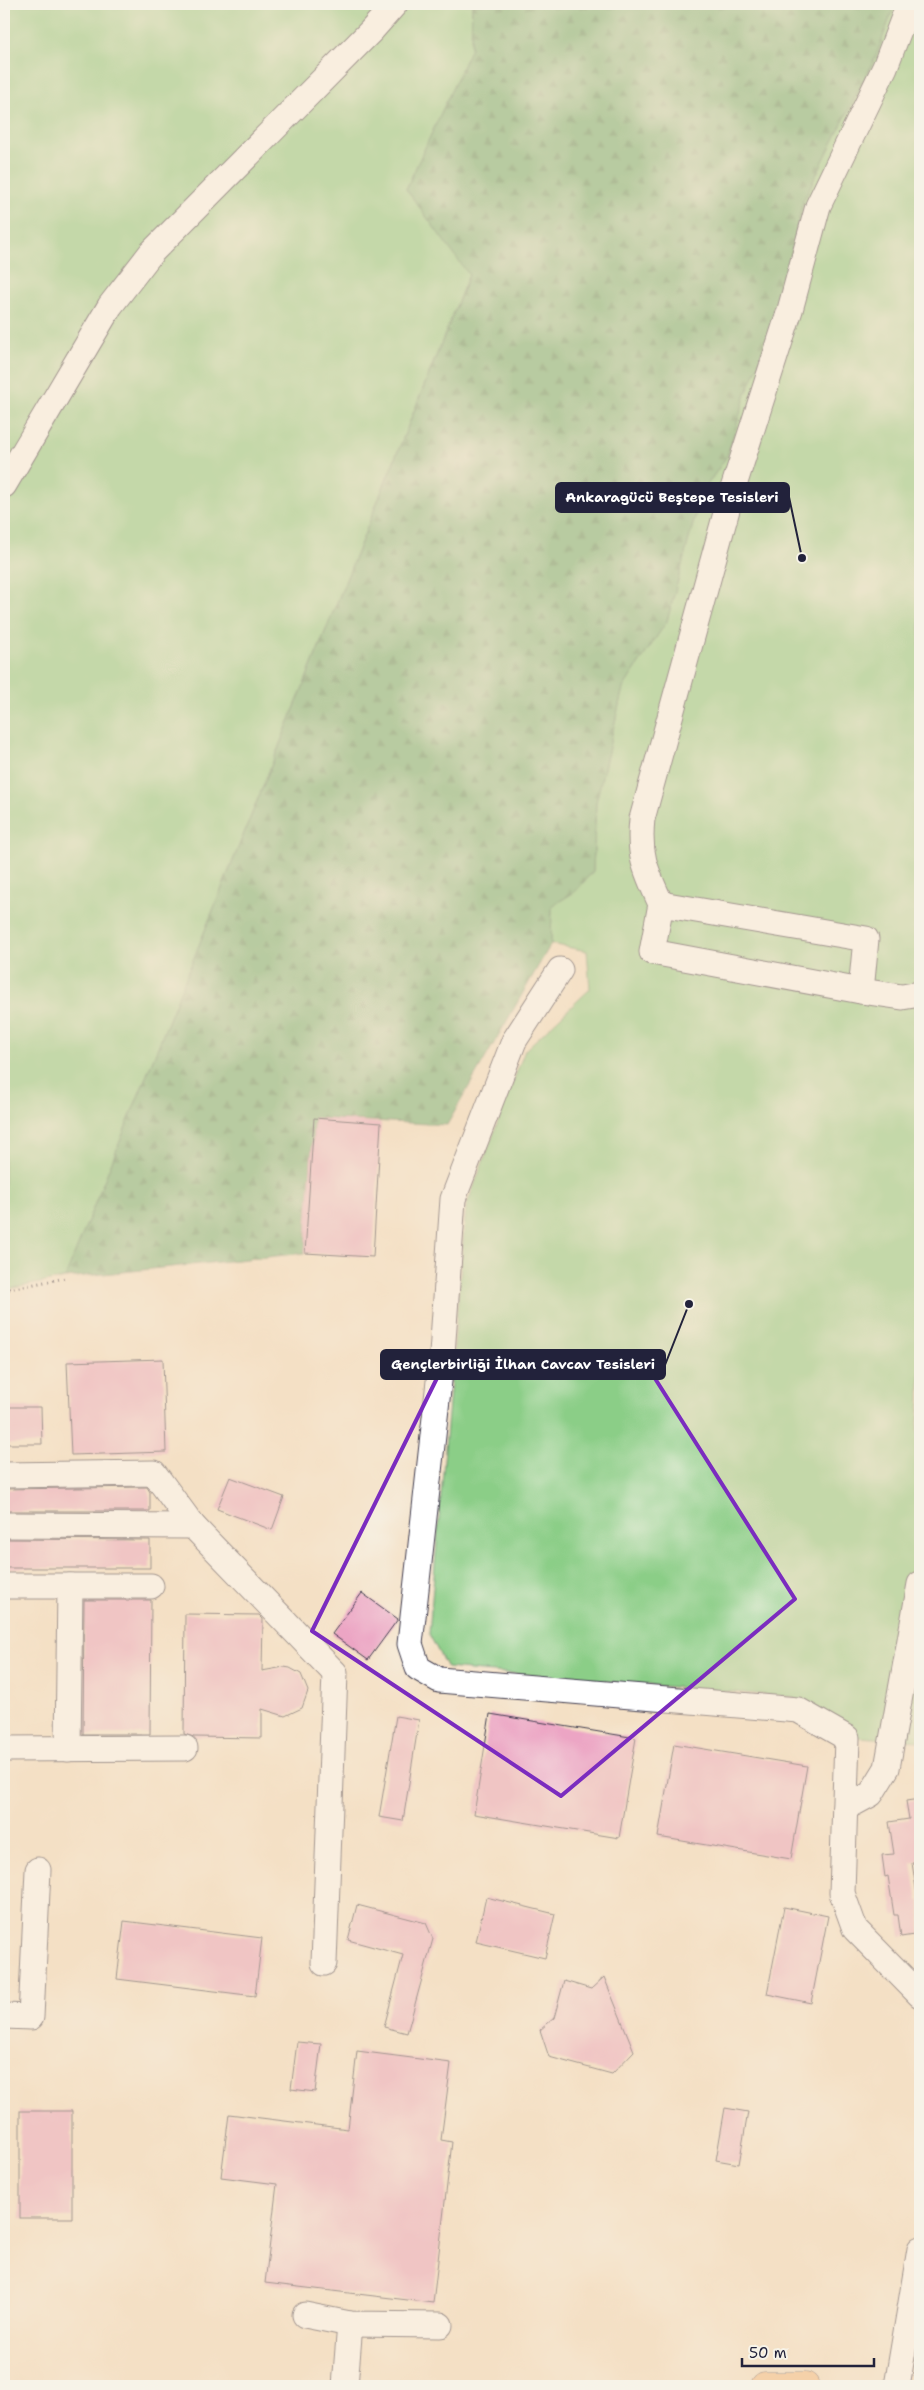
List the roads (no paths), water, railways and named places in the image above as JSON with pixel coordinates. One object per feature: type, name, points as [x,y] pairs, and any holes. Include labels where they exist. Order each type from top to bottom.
[{"type":"main road","points":[[765,2386],[805,2386]]},
{"type":"street","points":[[4,484],[110,306],[130,278],[151,253],[371,31],[395,4]]},
{"type":"street","points":[[909,4],[885,67],[818,206],[790,310],[731,495],[642,819],[640,844],[646,871],[660,904],[652,952],[861,991],[902,997],[920,994]]},
{"type":"street","points":[[660,904],[866,939],[861,991]]},
{"type":"street","points":[[560,970],[514,1040],[453,1199],[442,1354],[410,1644],[418,1668],[438,1680],[798,1710],[847,1738],[842,1893],[855,1929],[920,1995]]},
{"type":"street","points":[[4,1476],[154,1473],[193,1526],[335,1673],[324,1963]]},
{"type":"street","points":[[4,1525],[193,1526]]},
{"type":"street","points":[[845,1808],[871,1794],[887,1768],[920,1584]]},
{"type":"street","points":[[4,1586],[152,1586]]},
{"type":"street","points":[[68,1750],[70,1586]]},
{"type":"street","points":[[4,1750],[185,1748]]},
{"type":"street","points":[[4,2016],[31,2016],[38,1870]]},
{"type":"street","points":[[897,2386],[920,2249]]},
{"type":"street","points":[[305,2315],[350,2324],[440,2325]]},
{"type":"street","points":[[345,2386],[350,2324]]},
{"type":"place","name":"Ankaragücü Beştepe Tesisleri","points":[[802,558]]},
{"type":"place","name":"Gençlerbirliği İlhan Cavcav Tesisleri","points":[[689,1304]]}]
